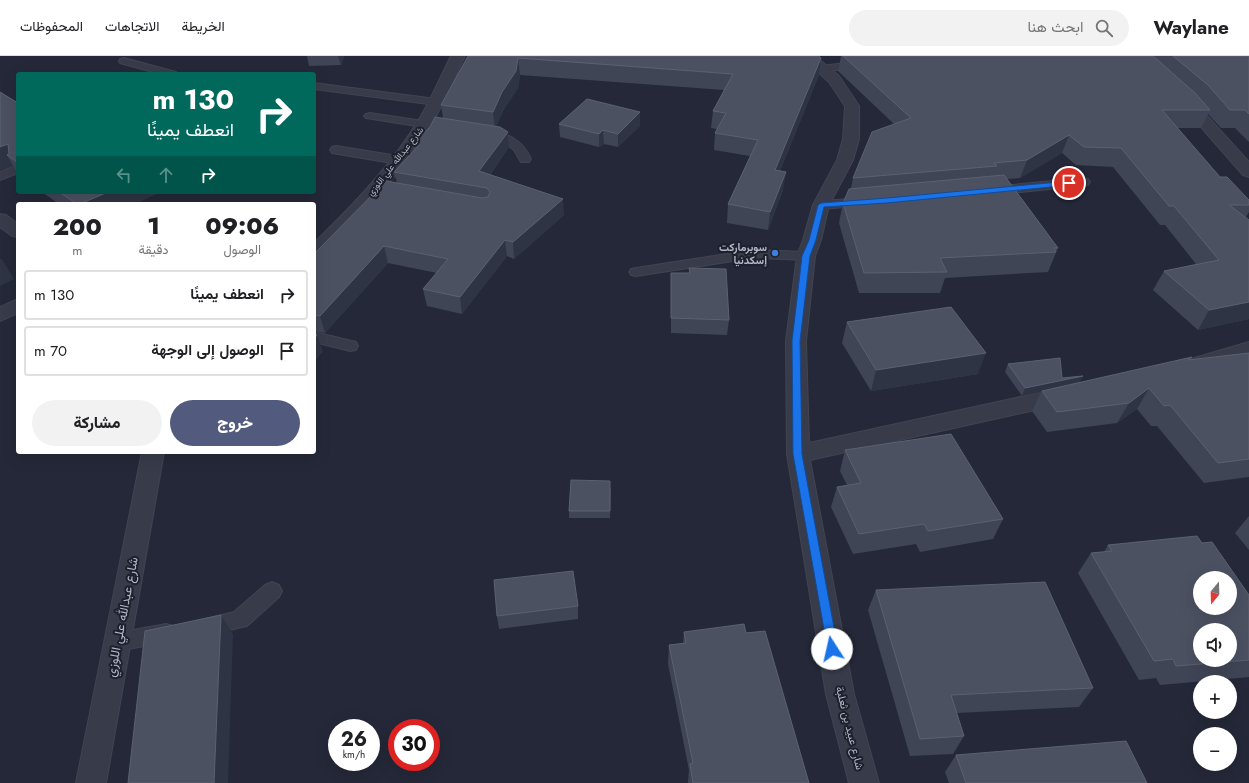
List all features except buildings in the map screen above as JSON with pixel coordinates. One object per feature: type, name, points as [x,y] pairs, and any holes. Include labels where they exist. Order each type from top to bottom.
[{"type":"street","name":"شارع عبدالله علي اللوزي","points":[[316,251],[347,220],[428,126],[436,102],[458,56]]},
{"type":"street","name":"شارع عبيد بن ثعلبة","points":[[815,63],[834,79],[852,106],[853,119],[851,139],[845,160],[821,205],[812,240],[806,256],[796,341],[798,454],[840,694],[864,783]]},
{"type":"street","points":[[1176,92],[1193,107],[1248,169]]},
{"type":"street","points":[[0,219],[16,231]]},
{"type":"street","points":[[0,315],[16,307]]},
{"type":"street","points":[[1182,369],[1249,349]]},
{"type":"street","points":[[798,454],[1086,391]]},
{"type":"street","name":"شارع عبدالله علي اللوزي","points":[[91,783],[153,454]]},
{"type":"lane","points":[[124,61],[165,72]]},
{"type":"lane","points":[[815,63],[875,62]]},
{"type":"lane","points":[[316,86],[436,102]]},
{"type":"lane","points":[[370,116],[428,126]]},
{"type":"lane","points":[[477,133],[500,136],[509,140],[520,149],[525,159]]},
{"type":"lane","points":[[336,150],[398,160]]},
{"type":"lane","points":[[0,176],[16,170]]},
{"type":"lane","points":[[982,191],[1084,182]]},
{"type":"lane","points":[[374,189],[390,192]]},
{"type":"lane","points":[[821,205],[880,201]]},
{"type":"lane","points":[[636,272],[753,254],[806,256]]},
{"type":"lane","points":[[316,338],[350,346]]},
{"type":"lane","points":[[117,642],[240,620],[272,591]]},
{"type":"place","name":"سوبرماركت إسكدنيا","points":[[775,253]]},
{"type":"route","points":[[832,649],[798,454],[796,341],[806,256],[812,240],[821,205],[1069,183]]}]
